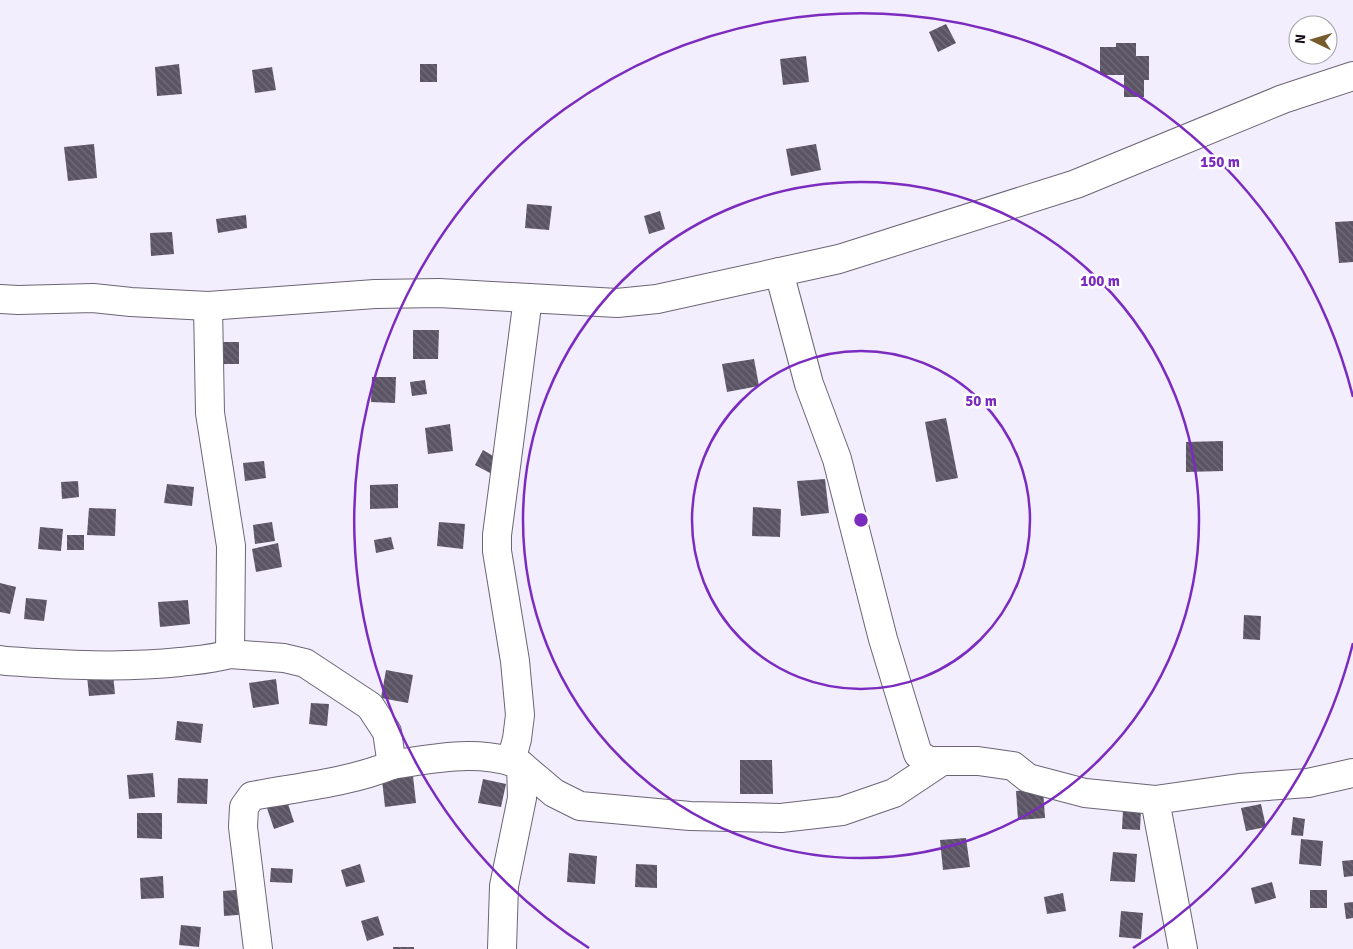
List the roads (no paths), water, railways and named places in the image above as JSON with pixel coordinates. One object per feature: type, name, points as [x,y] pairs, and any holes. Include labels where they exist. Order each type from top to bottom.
[{"type":"street","points":[[0,299],[93,298],[208,306],[375,294],[439,292],[617,303],[657,299],[839,259],[1076,184],[1283,99],[1353,76]]},
{"type":"street","points":[[779,272],[809,384],[837,459],[883,639],[918,754],[929,761],[978,761],[1013,766],[1028,778],[1085,793],[1155,800],[1239,788],[1308,782],[1353,774]]},
{"type":"street","points":[[502,949],[504,886],[522,798],[516,763],[520,715],[515,661],[497,551],[497,535],[528,298]]},
{"type":"street","points":[[208,306],[210,414],[231,546],[230,654]]},
{"type":"street","points":[[0,660],[73,665],[154,664],[219,658],[230,654],[284,658],[305,663],[370,706],[387,732],[392,765]]},
{"type":"street","points":[[258,949],[243,828],[244,807],[252,796],[317,786],[372,773],[392,765],[436,758],[473,756],[516,763],[554,793],[580,806],[690,816],[781,818],[842,811],[894,793],[942,761]]},
{"type":"street","points":[[1155,800],[1183,949]]}]
